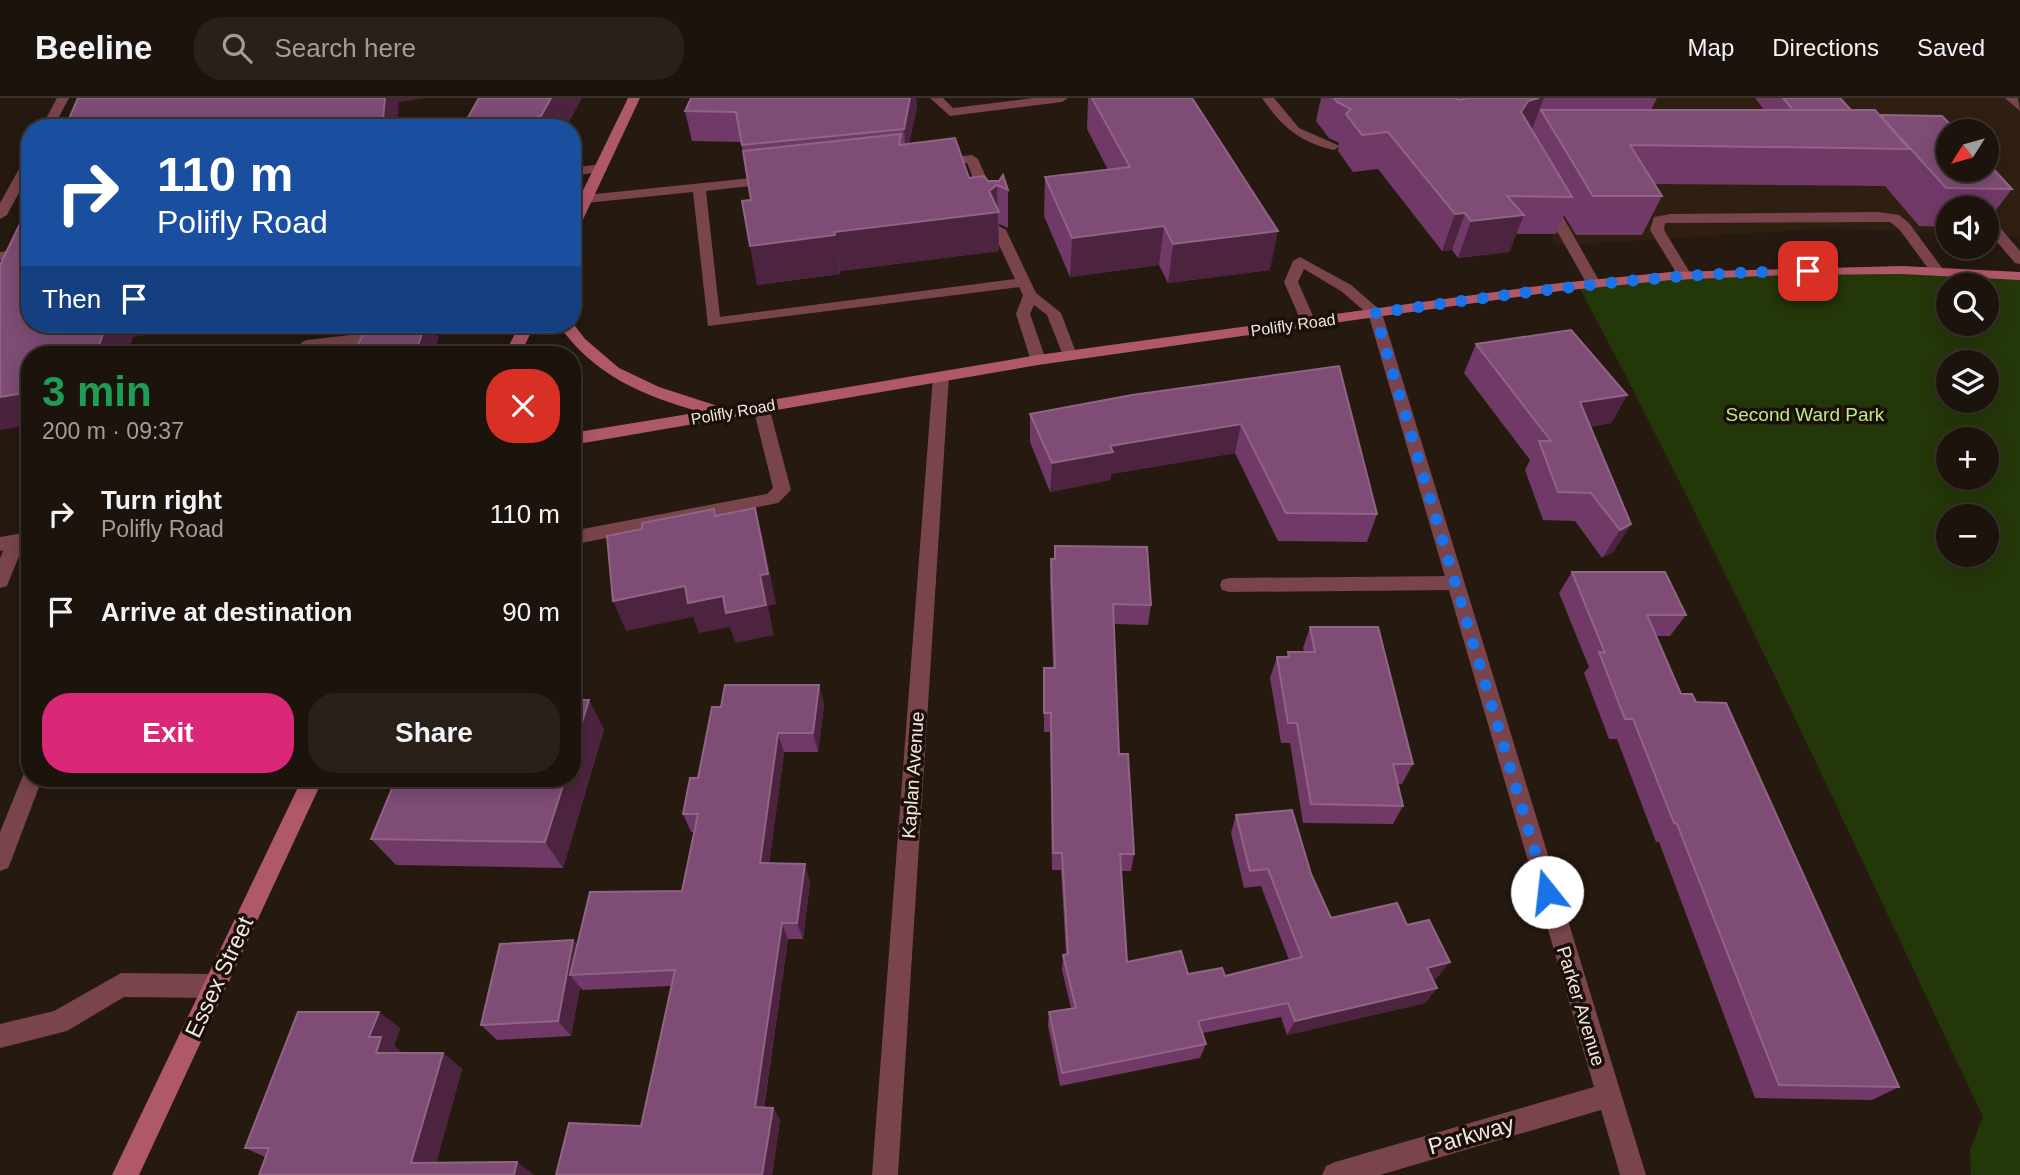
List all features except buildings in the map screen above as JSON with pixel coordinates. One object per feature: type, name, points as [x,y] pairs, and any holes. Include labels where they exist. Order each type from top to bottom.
[{"type":"main road","points":[[581,209],[634,98]]},
{"type":"main road","name":"Polifly Road","points":[[581,437],[1069,355],[1594,284],[1785,271],[1938,272],[2020,276]]},
{"type":"main road","points":[[573,333],[598,363],[622,377],[688,403],[726,413]]},
{"type":"main road","name":"Essex Street","points":[[125,1175],[308,787]]},
{"type":"street","points":[[52,119],[63,98]]},
{"type":"street","points":[[936,98],[950,112],[1062,98]]},
{"type":"street","points":[[1268,98],[1290,129],[1314,143],[1334,146]]},
{"type":"street","points":[[2011,98],[2020,107]]},
{"type":"street","points":[[917,165],[972,159],[994,214]]},
{"type":"street","points":[[581,171],[601,168]]},
{"type":"street","points":[[0,215],[21,176]]},
{"type":"street","points":[[586,199],[781,180]]},
{"type":"street","points":[[699,188],[713,323],[1026,288]]},
{"type":"street","points":[[1542,193],[1594,284]]},
{"type":"street","points":[[1685,276],[1657,230],[1659,220],[1699,217],[1894,218],[1904,226],[1938,272]]},
{"type":"street","points":[[999,230],[1026,288],[1054,313],[1069,355]]},
{"type":"street","points":[[1999,235],[2020,260]]},
{"type":"street","points":[[0,256],[21,253]]},
{"type":"street","points":[[1308,323],[1291,282],[1300,261],[1346,288],[1375,313]]},
{"type":"street","name":"Parker Avenue","points":[[1375,313],[1607,1096],[1633,1175]]},
{"type":"street","points":[[307,346],[407,333]]},
{"type":"street","name":"Kaplan Avenue","points":[[885,1175],[941,376]]},
{"type":"street","points":[[581,536],[772,499],[782,490],[761,407]]},
{"type":"street","points":[[0,581],[15,541]]},
{"type":"street","points":[[1229,585],[1455,583]]},
{"type":"street","points":[[0,861],[28,787]]},
{"type":"street","points":[[0,1036],[58,1023],[121,985],[214,985]]},
{"type":"street","name":"Parkway","points":[[1335,1175],[1607,1096]]},
{"type":"lane","points":[[1026,288],[1023,314],[1038,360]]},
{"type":"shaded area","points":[[1466,98],[2020,98],[2020,237],[1999,236],[1999,196],[1936,196],[1936,233],[1830,228],[1557,246]]},
{"type":"green space","name":"Second Ward Park","points":[[1785,271],[1936,274],[1936,336],[1999,336],[1999,276],[2020,276],[2020,1175],[1971,1175],[1970,1150],[1983,1117],[1735,594],[1578,285]]},
{"type":"route","points":[[1547,892],[1375,313],[1578,285],[1671,276],[1808,271]]}]
